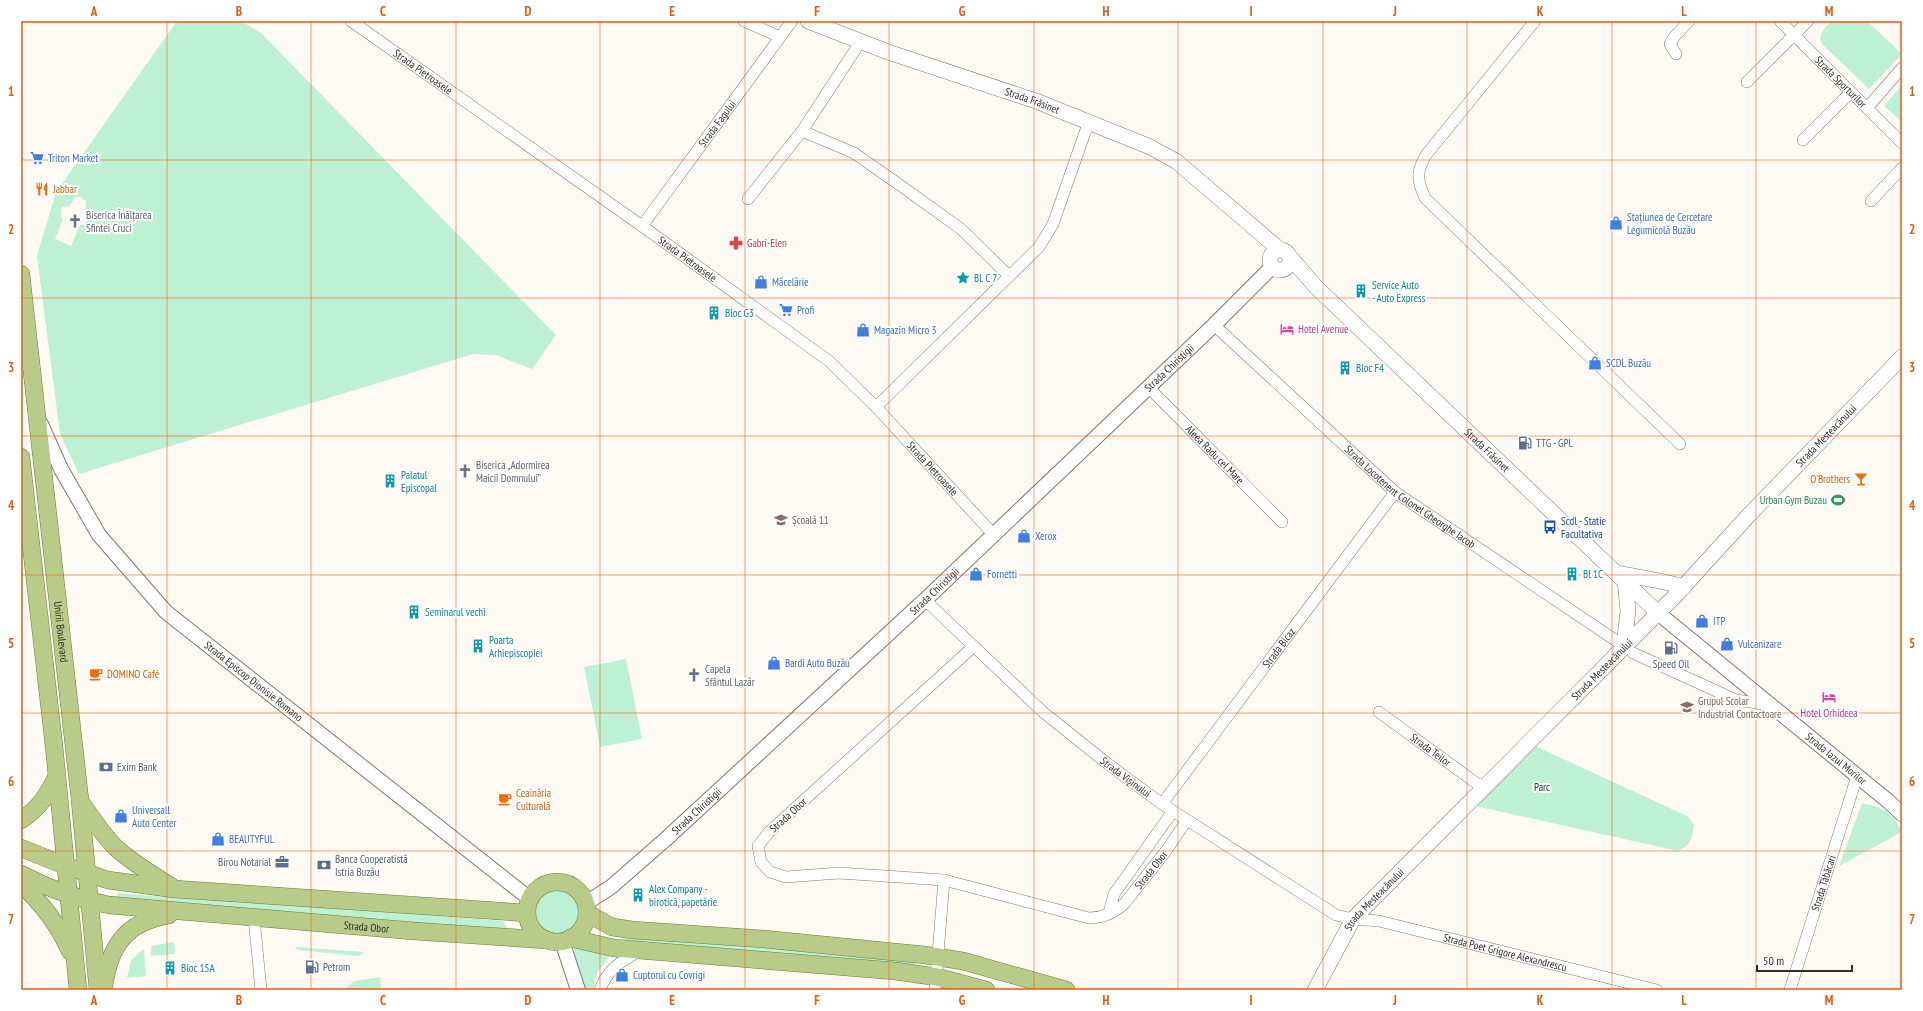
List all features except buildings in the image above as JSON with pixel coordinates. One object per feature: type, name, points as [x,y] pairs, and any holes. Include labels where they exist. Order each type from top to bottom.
[{"type":"main road","name":"Strada Frăsinet","points":[[808,21],[888,52],[1036,101],[1148,146],[1176,161],[1239,214],[1277,261],[1316,287],[1621,576],[1658,613]]},
{"type":"main road","name":"Unirii Boulevard","points":[[21,274],[80,800],[98,990]]},
{"type":"main road","name":"Strada Mesteacănului","points":[[1315,990],[1353,919],[1483,788],[1629,650],[1658,613],[1684,587],[1748,516],[1902,357]]},
{"type":"main road","name":"Unirii Boulevard","points":[[21,457],[57,776],[78,990]]},
{"type":"main road","points":[[1629,650],[1628,611],[1621,576],[1650,580],[1664,580],[1684,587]]},
{"type":"main road","points":[[21,820],[39,806],[47,797],[57,776]]},
{"type":"main road","points":[[80,800],[98,827],[116,847],[134,863],[174,889]]},
{"type":"main road","points":[[21,848],[86,874],[119,882],[174,889],[529,906]]},
{"type":"main road","points":[[21,874],[43,886],[90,902],[187,913]]},
{"type":"main road","points":[[586,908],[582,928],[560,940],[533,929],[529,906],[539,888],[553,882],[561,882],[577,889],[586,908],[612,927],[632,930],[764,939],[897,951],[938,957],[1029,979],[1066,990]]},
{"type":"main road","points":[[21,884],[43,905],[53,918],[74,961]]},
{"type":"main road","points":[[103,990],[109,959],[124,936],[132,928],[159,917],[187,913]]},
{"type":"main road","name":"Strada Obor","points":[[187,913],[414,931],[560,940],[614,948],[895,971],[936,984],[986,990]]},
{"type":"street","name":"Strada Pietroasele","points":[[351,21],[642,226],[829,361],[876,407],[993,534]]},
{"type":"street","points":[[744,21],[780,37]]},
{"type":"street","name":"Strada Fagului","points":[[642,226],[792,21]]},
{"type":"street","points":[[1535,21],[1426,155],[1419,167],[1418,184],[1426,198],[1431,203],[1680,444]]},
{"type":"street","points":[[1676,54],[1670,44],[1675,36],[1690,21]]},
{"type":"street","name":"Strada Sporturilor","points":[[1780,21],[1902,143]]},
{"type":"street","points":[[1748,82],[1795,36],[1808,21]]},
{"type":"street","points":[[748,198],[802,131],[860,41]]},
{"type":"street","points":[[1867,108],[1902,68]]},
{"type":"street","points":[[1803,140],[1851,92]]},
{"type":"street","points":[[876,407],[1039,247],[1053,224],[1088,121]]},
{"type":"street","points":[[802,131],[854,153],[961,229],[1009,276]]},
{"type":"street","points":[[1871,201],[1902,168]]},
{"type":"street","name":"Strada Chiristigii","points":[[586,908],[666,838],[924,600],[1214,325],[1277,261]]},
{"type":"street","name":"Strada Locotenent Colonel Gheorghe Iacob","points":[[1214,325],[1395,492],[1629,650],[1736,700],[1771,705]]},
{"type":"street","name":"Aleea Radu cel Mare","points":[[1148,387],[1282,522]]},
{"type":"street","name":"Strada Episcop Dionisie Romano","points":[[37,412],[61,469],[99,535],[166,612],[529,906]]},
{"type":"street","name":"Strada Bicaz","points":[[1162,804],[1395,492]]},
{"type":"street","name":"Strada Vișinului","points":[[924,600],[1043,712],[1162,804],[1336,915],[1353,919]]},
{"type":"street","name":"Strada Iazul Morilor","points":[[1658,613],[1902,814]]},
{"type":"street","name":"Strada Obor","points":[[973,647],[769,832],[758,846],[760,862],[770,872],[786,877],[839,872],[944,880],[1089,918],[1101,917],[1117,910],[1124,904],[1166,851],[1187,820]]},
{"type":"street","name":"Strada Teilor","points":[[1379,712],[1483,788]]},
{"type":"street","name":"Strada Tăbăcari","points":[[1790,990],[1857,776]]},
{"type":"street","name":"Strada Obor","points":[[1108,913],[1114,894],[1173,811]]},
{"type":"street","points":[[936,984],[944,880]]},
{"type":"street","points":[[254,918],[261,990]]},
{"type":"street","name":"Strada Poet Grigore Alexandrescu","points":[[1353,919],[1378,921],[1657,990]]},
{"type":"street","points":[[560,940],[578,990]]},
{"type":"street","points":[[600,990],[609,973],[619,962],[641,950]]},
{"type":"green space","points":[[177,21],[241,21],[261,33],[556,335],[532,369],[496,355],[473,354],[79,474],[60,434],[37,256],[56,192]],"holes":[[[75,197],[81,197],[86,201],[85,212],[88,218],[84,225],[80,225],[71,246],[55,239],[63,219],[61,216],[61,208],[65,206],[69,207]]]},
{"type":"green space","points":[[1831,21],[1867,21],[1902,54],[1869,89],[1822,44],[1820,37],[1821,34]]},
{"type":"green space","points":[[1902,85],[1902,122],[1884,106]]},
{"type":"green space","points":[[626,659],[642,739],[600,747],[584,667]]},
{"type":"green space","name":"Parc","points":[[1535,746],[1687,816],[1694,825],[1690,841],[1686,846],[1678,851],[1475,806]]},
{"type":"green space","points":[[1862,803],[1882,809],[1891,815],[1902,832],[1839,866]]},
{"type":"green space","points":[[558,886],[567,888],[576,893],[581,902],[583,911],[581,920],[576,929],[567,934],[558,936],[549,934],[540,929],[535,920],[533,911],[535,902],[540,893],[549,888]]},
{"type":"green space","points":[[117,893],[192,899],[248,901],[503,921],[509,932],[117,898]]},
{"type":"green space","points":[[623,931],[917,956],[915,971],[622,944]]},
{"type":"green space","points":[[174,942],[175,954],[151,956],[151,946]]},
{"type":"green space","points":[[296,947],[364,952],[359,956],[297,950]]},
{"type":"green space","points":[[576,948],[610,956],[597,973],[593,990],[583,990],[572,951]]},
{"type":"green space","points":[[144,949],[146,976],[127,978],[131,960]]},
{"type":"green space","points":[[380,977],[381,988],[369,990],[344,990],[354,981]]},
{"type":"place","name":"Triton Market","points":[[37,158]]},
{"type":"place","name":"Jabbar","points":[[42,189]]},
{"type":"place","name":"Biserica Înălțarea Sfintei Cruci","points":[[75,221]]},
{"type":"place","name":"Stațiunea de Cercetare Legumicolă Buzău","points":[[1616,223]]},
{"type":"place","name":"Gabri-Elen","points":[[736,243]]},
{"type":"place","name":"Bl. C 7","points":[[963,278]]},
{"type":"place","name":"Măcelărie","points":[[761,282]]},
{"type":"place","name":"Service Auto - Auto Express","points":[[1361,291]]},
{"type":"place","name":"Profi","points":[[786,310]]},
{"type":"place","name":"Bloc G3","points":[[714,313]]},
{"type":"place","name":"Hotel Avenue","points":[[1287,329]]},
{"type":"place","name":"Magazin Micro 3","points":[[863,330]]},
{"type":"place","name":"SCDL Buzău","points":[[1595,363]]},
{"type":"place","name":"Bloc F4","points":[[1345,368]]},
{"type":"place","name":"TTG - GPL","points":[[1525,443]]},
{"type":"place","name":"Biserica „Adormirea Maicii Domnului”","points":[[465,471]]},
{"type":"place","name":"O'Brothers","points":[[1861,479]]},
{"type":"place","name":"Palatul Episcopal","points":[[390,481]]},
{"type":"place","name":"Urban Gym Buzau","points":[[1838,500]]},
{"type":"place","name":"Școală 11","points":[[781,520]]},
{"type":"place","name":"Scdl - Statie Facultativa","points":[[1550,527]]},
{"type":"place","name":"Xerox","points":[[1024,536]]},
{"type":"place","name":"Fornetti","points":[[976,574]]},
{"type":"place","name":"Bl 1C","points":[[1572,574]]},
{"type":"place","name":"Seminarul vechi","points":[[414,612]]},
{"type":"place","name":"ITP","points":[[1702,621]]},
{"type":"place","name":"Vulcanizare","points":[[1727,644]]},
{"type":"place","name":"Poarta Arhiepiscopiei","points":[[478,646]]},
{"type":"place","name":"Speed Oil","points":[[1671,648]]},
{"type":"place","name":"Bardi Auto Buzău","points":[[774,663]]},
{"type":"place","name":"DOMINO Café","points":[[96,674]]},
{"type":"place","name":"Capela Sfântul Lazăr","points":[[694,675]]},
{"type":"place","name":"Hotel Orhideea","points":[[1829,697]]},
{"type":"place","name":"Grupul Scolar Industrial Contactoare","points":[[1687,707]]},
{"type":"place","name":"Exim Bank","points":[[106,767]]},
{"type":"place","name":"Ceainăria Culturală","points":[[505,799]]},
{"type":"place","name":"Universall Auto Center","points":[[121,816]]},
{"type":"place","name":"BEAUTYFUL","points":[[218,839]]},
{"type":"place","name":"Birou Notarial","points":[[282,862]]},
{"type":"place","name":"Banca Cooperatistă Istria Buzău","points":[[324,865]]},
{"type":"place","name":"Alex Company - birotică, papetărie","points":[[638,895]]},
{"type":"place","name":"Petrom","points":[[312,967]]},
{"type":"place","name":"Bloc 15A","points":[[170,968]]},
{"type":"place","name":"Cuptorul cu Covrigi","points":[[622,975]]}]
